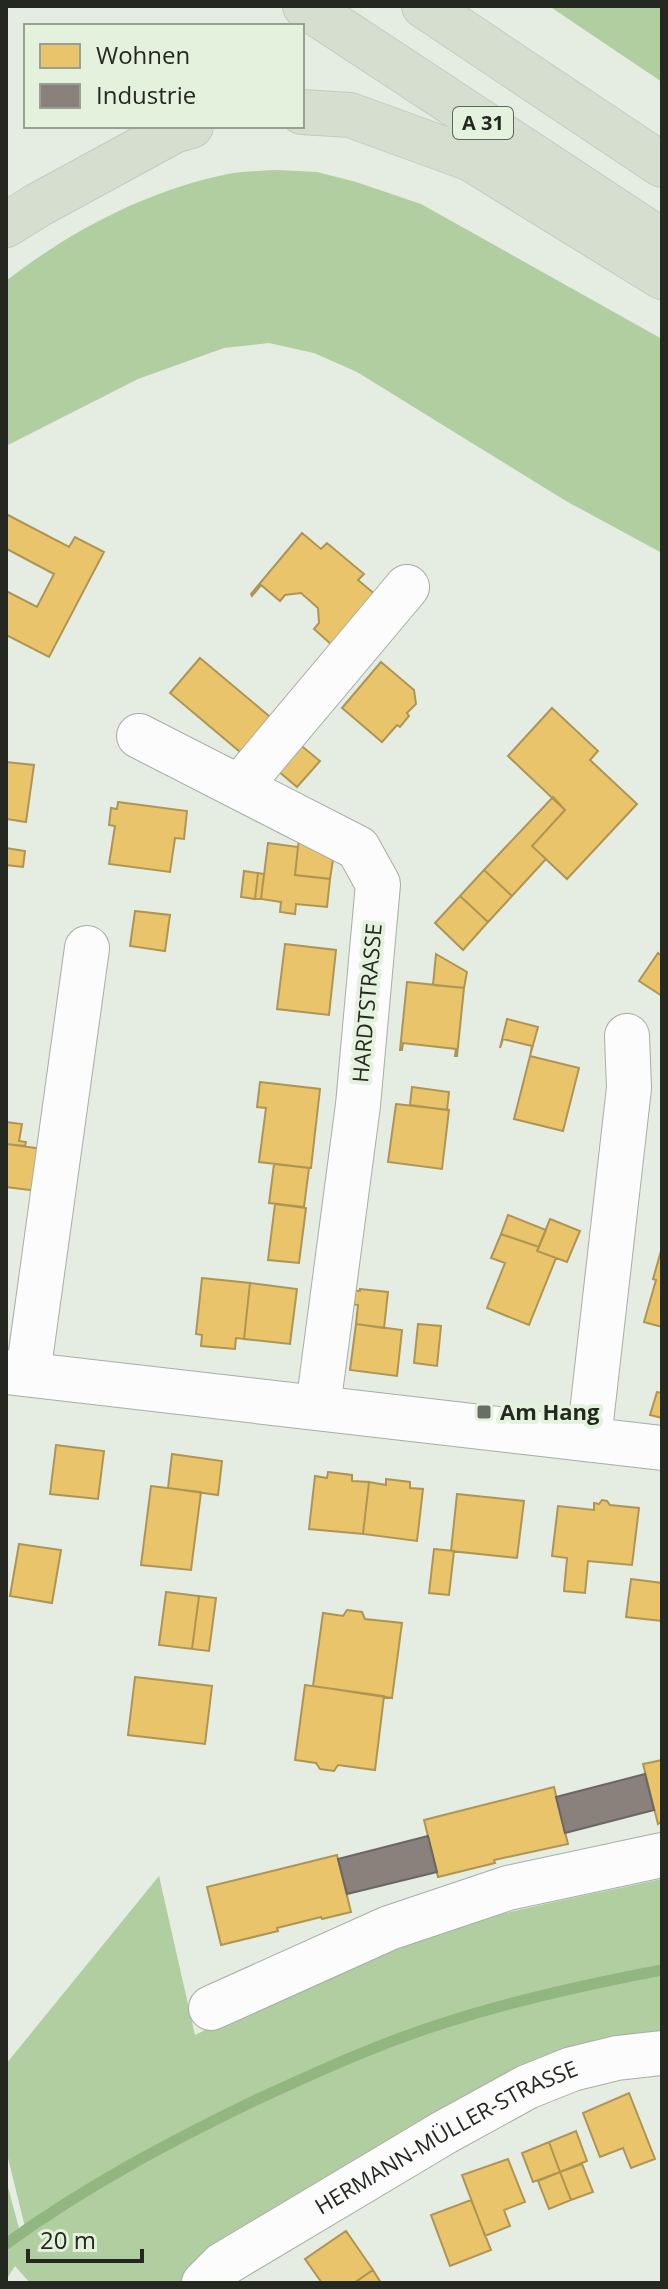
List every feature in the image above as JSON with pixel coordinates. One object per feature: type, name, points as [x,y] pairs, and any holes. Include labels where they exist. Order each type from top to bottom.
[{"type":"highway","name":"A 31","points":[[305,6],[662,241]]},
{"type":"highway","points":[[424,6],[662,165]]},
{"type":"highway","points":[[304,112],[350,115],[471,159],[662,277]]},
{"type":"highway","points":[[6,225],[184,128]]},
{"type":"street","points":[[240,786],[407,587]]},
{"type":"street","name":"HARDTSTRASSE","points":[[139,736],[358,848],[378,884],[358,1105],[318,1407]]},
{"type":"street","points":[[87,948],[17,1373],[662,1448]]},
{"type":"street","points":[[589,1439],[629,1088],[627,1036]]},
{"type":"street","points":[[211,2008],[389,1928],[508,1888],[662,1855]]},
{"type":"street","name":"HERMANN-MÜLLER-STRASSE","points":[[204,2283],[222,2265],[445,2132],[527,2087],[572,2069],[617,2058],[662,2053]]},
{"type":"green space","points":[[549,6],[662,6],[662,82],[558,12]]},
{"type":"green space","points":[[277,170],[317,172],[421,204],[662,339],[662,553],[566,501],[357,372],[314,353],[269,343],[224,348],[138,379],[6,446],[6,281],[56,245],[139,202],[169,190],[228,174]]},
{"type":"green space","points":[[159,1876],[195,2035],[322,1974],[401,1943],[498,1915],[662,1879],[662,1967],[561,1988],[486,2008],[347,2055],[181,2134],[25,2227],[6,2150],[6,2064]]},
{"type":"green space","points":[[662,1973],[662,2035],[199,2262],[179,2283],[30,2283],[15,2266],[6,2280],[6,2247],[135,2167],[269,2096],[364,2056],[462,2022],[561,1995]]},
{"type":"green space","points":[[6,2180],[19,2228],[6,2238]]},
{"type":"building: Wohnen","points":[[6,514],[69,547],[75,537],[104,552],[49,657],[6,635],[6,591],[37,607],[54,574],[6,550]]},
{"type":"building: Wohnen","points":[[302,533],[321,549],[327,543],[364,574],[358,580],[377,596],[332,645],[314,629],[319,623],[318,608],[301,593],[285,595],[280,601],[261,585],[251,594]]},
{"type":"building: Wohnen","points":[[200,658],[275,721],[245,756],[170,693]]},
{"type":"building: Wohnen","points":[[381,662],[414,690],[416,704],[400,727],[397,725],[382,742],[342,708]]},
{"type":"building: Wohnen","points":[[552,708],[598,751],[590,760],[637,804],[567,879],[532,846],[565,810],[508,756]]},
{"type":"building: Wohnen","points":[[293,739],[320,761],[297,787],[271,765]]},
{"type":"building: Wohnen","points":[[6,762],[34,765],[26,822],[6,819]]},
{"type":"building: Wohnen","points":[[553,797],[565,810],[532,846],[546,859],[512,896],[484,870]]},
{"type":"building: Wohnen","points":[[118,802],[187,811],[184,839],[175,838],[170,872],[109,864],[115,826],[109,825],[111,808],[117,809]]},
{"type":"building: Wohnen","points":[[299,838],[334,853],[330,879],[295,875]]},
{"type":"building: Wohnen","points":[[268,843],[298,847],[295,875],[330,879],[327,907],[296,904],[295,914],[280,912],[281,902],[261,899]]},
{"type":"building: Wohnen","points":[[6,848],[25,851],[23,867],[6,865]]},
{"type":"building: Wohnen","points":[[484,870],[512,896],[488,922],[460,896]]},
{"type":"building: Wohnen","points":[[244,871],[258,873],[255,899],[241,897]]},
{"type":"building: Wohnen","points":[[258,873],[264,874],[261,899],[255,899]]},
{"type":"building: Wohnen","points":[[460,896],[488,922],[463,950],[435,923]]},
{"type":"building: Wohnen","points":[[135,911],[170,915],[165,951],[130,946]]},
{"type":"building: Wohnen","points":[[285,944],[336,950],[329,1015],[277,1009]]},
{"type":"building: Wohnen","points":[[658,953],[662,956],[662,996],[639,981]]},
{"type":"building: Wohnen","points":[[436,954],[467,972],[464,988],[433,985]]},
{"type":"building: Wohnen","points":[[407,982],[464,988],[457,1056],[456,1049],[403,1043],[400,1050]]},
{"type":"building: Wohnen","points":[[507,1019],[538,1027],[530,1056],[532,1046],[503,1039],[500,1048]]},
{"type":"building: Wohnen","points":[[530,1056],[579,1068],[563,1131],[514,1119]]},
{"type":"building: Wohnen","points":[[260,1082],[320,1089],[311,1168],[259,1162],[266,1108],[257,1107]]},
{"type":"building: Wohnen","points":[[412,1087],[449,1092],[447,1110],[410,1105]]},
{"type":"building: Wohnen","points":[[396,1104],[449,1110],[442,1169],[388,1162]]},
{"type":"building: Wohnen","points":[[6,1122],[22,1124],[19,1141],[26,1142],[25,1146],[6,1144]]},
{"type":"building: Wohnen","points":[[6,1144],[44,1149],[38,1191],[6,1187]]},
{"type":"building: Wohnen","points":[[274,1164],[309,1168],[304,1207],[269,1203]]},
{"type":"building: Wohnen","points":[[275,1204],[306,1208],[299,1263],[268,1260]]},
{"type":"building: Wohnen","points":[[508,1215],[546,1230],[539,1247],[501,1234]]},
{"type":"building: Wohnen","points":[[550,1219],[580,1231],[567,1262],[537,1251]]},
{"type":"building: Wohnen","points":[[501,1234],[539,1247],[537,1251],[556,1258],[529,1325],[487,1308],[505,1263],[491,1258]]},
{"type":"building: Wohnen","points":[[662,1251],[662,1327],[644,1322]]},
{"type":"building: Wohnen","points":[[202,1278],[250,1283],[244,1339],[236,1338],[235,1349],[201,1346],[202,1335],[196,1334]]},
{"type":"building: Wohnen","points":[[250,1283],[297,1289],[290,1344],[244,1339]]},
{"type":"building: Wohnen","points":[[351,1290],[388,1292],[384,1328],[356,1324],[358,1305],[350,1304]]},
{"type":"building: Wohnen","points":[[356,1324],[402,1330],[397,1376],[350,1370]]},
{"type":"building: Wohnen","points":[[418,1324],[441,1326],[437,1366],[414,1363]]},
{"type":"building: Wohnen","points":[[657,1392],[662,1393],[662,1418],[650,1415]]},
{"type":"building: Wohnen","points":[[56,1445],[104,1451],[98,1499],[50,1494]]},
{"type":"building: Wohnen","points":[[172,1454],[222,1461],[218,1495],[168,1488]]},
{"type":"building: Wohnen","points":[[328,1472],[352,1475],[352,1481],[369,1482],[363,1534],[309,1529],[315,1476],[327,1478]]},
{"type":"building: Wohnen","points":[[386,1479],[410,1482],[410,1488],[423,1489],[417,1541],[363,1534],[369,1482],[386,1485]]},
{"type":"building: Wohnen","points":[[151,1486],[201,1492],[191,1570],[141,1565]]},
{"type":"building: Wohnen","points":[[457,1494],[524,1501],[517,1558],[451,1551]]},
{"type":"building: Wohnen","points":[[602,1500],[610,1505],[639,1508],[632,1565],[588,1561],[585,1593],[564,1591],[567,1558],[552,1556],[558,1506],[594,1510],[594,1503],[599,1504]]},
{"type":"building: Wohnen","points":[[19,1544],[61,1550],[52,1603],[10,1596]]},
{"type":"building: Wohnen","points":[[434,1549],[454,1551],[449,1595],[429,1593]]},
{"type":"building: Wohnen","points":[[631,1579],[662,1583],[662,1621],[626,1617]]},
{"type":"building: Wohnen","points":[[166,1592],[199,1596],[192,1649],[159,1645]]},
{"type":"building: Wohnen","points":[[199,1596],[216,1598],[209,1651],[192,1649]]},
{"type":"building: Wohnen","points":[[347,1610],[362,1612],[365,1619],[402,1623],[392,1698],[313,1686],[323,1613],[343,1616]]},
{"type":"building: Wohnen","points":[[135,1677],[212,1686],[205,1744],[128,1735]]},
{"type":"building: Wohnen","points":[[305,1685],[384,1696],[375,1770],[338,1765],[334,1771],[320,1769],[316,1763],[295,1760]]},
{"type":"building: Wohnen","points":[[662,1760],[662,1821],[658,1824],[643,1764]]},
{"type":"building: Wohnen","points":[[554,1787],[568,1844],[494,1860],[495,1863],[438,1877],[424,1820]]},
{"type":"building: Wohnen","points":[[337,1855],[351,1912],[277,1928],[278,1931],[221,1945],[207,1887]]},
{"type":"building: Wohnen","points":[[629,2093],[655,2159],[631,2168],[623,2148],[600,2157],[583,2113]]},
{"type":"building: Wohnen","points":[[576,2131],[587,2161],[560,2172],[549,2142]]},
{"type":"building: Wohnen","points":[[549,2142],[560,2172],[533,2182],[522,2153]]},
{"type":"building: Wohnen","points":[[508,2159],[525,2202],[504,2210],[510,2226],[485,2236],[462,2175]]},
{"type":"building: Wohnen","points":[[582,2164],[593,2192],[571,2200],[560,2172]]},
{"type":"building: Wohnen","points":[[560,2172],[571,2200],[549,2209],[538,2181]]},
{"type":"building: Wohnen","points":[[471,2200],[491,2250],[450,2266],[431,2215]]},
{"type":"building: Wohnen","points":[[346,2231],[373,2270],[354,2283],[322,2283],[305,2259]]},
{"type":"building: Wohnen","points":[[373,2270],[381,2283],[354,2283]]},
{"type":"building: Industrie","points":[[645,1774],[654,1810],[565,1833],[556,1797]]},
{"type":"building: Industrie","points":[[428,1836],[437,1872],[347,1894],[338,1859]]},
{"type":"waterway","points":[[6,2244],[66,2203],[161,2148],[258,2099],[350,2058],[420,2031],[498,2007],[662,1970]]},
{"type":"place","name":"Am Hang","points":[[484,1412]]}]
